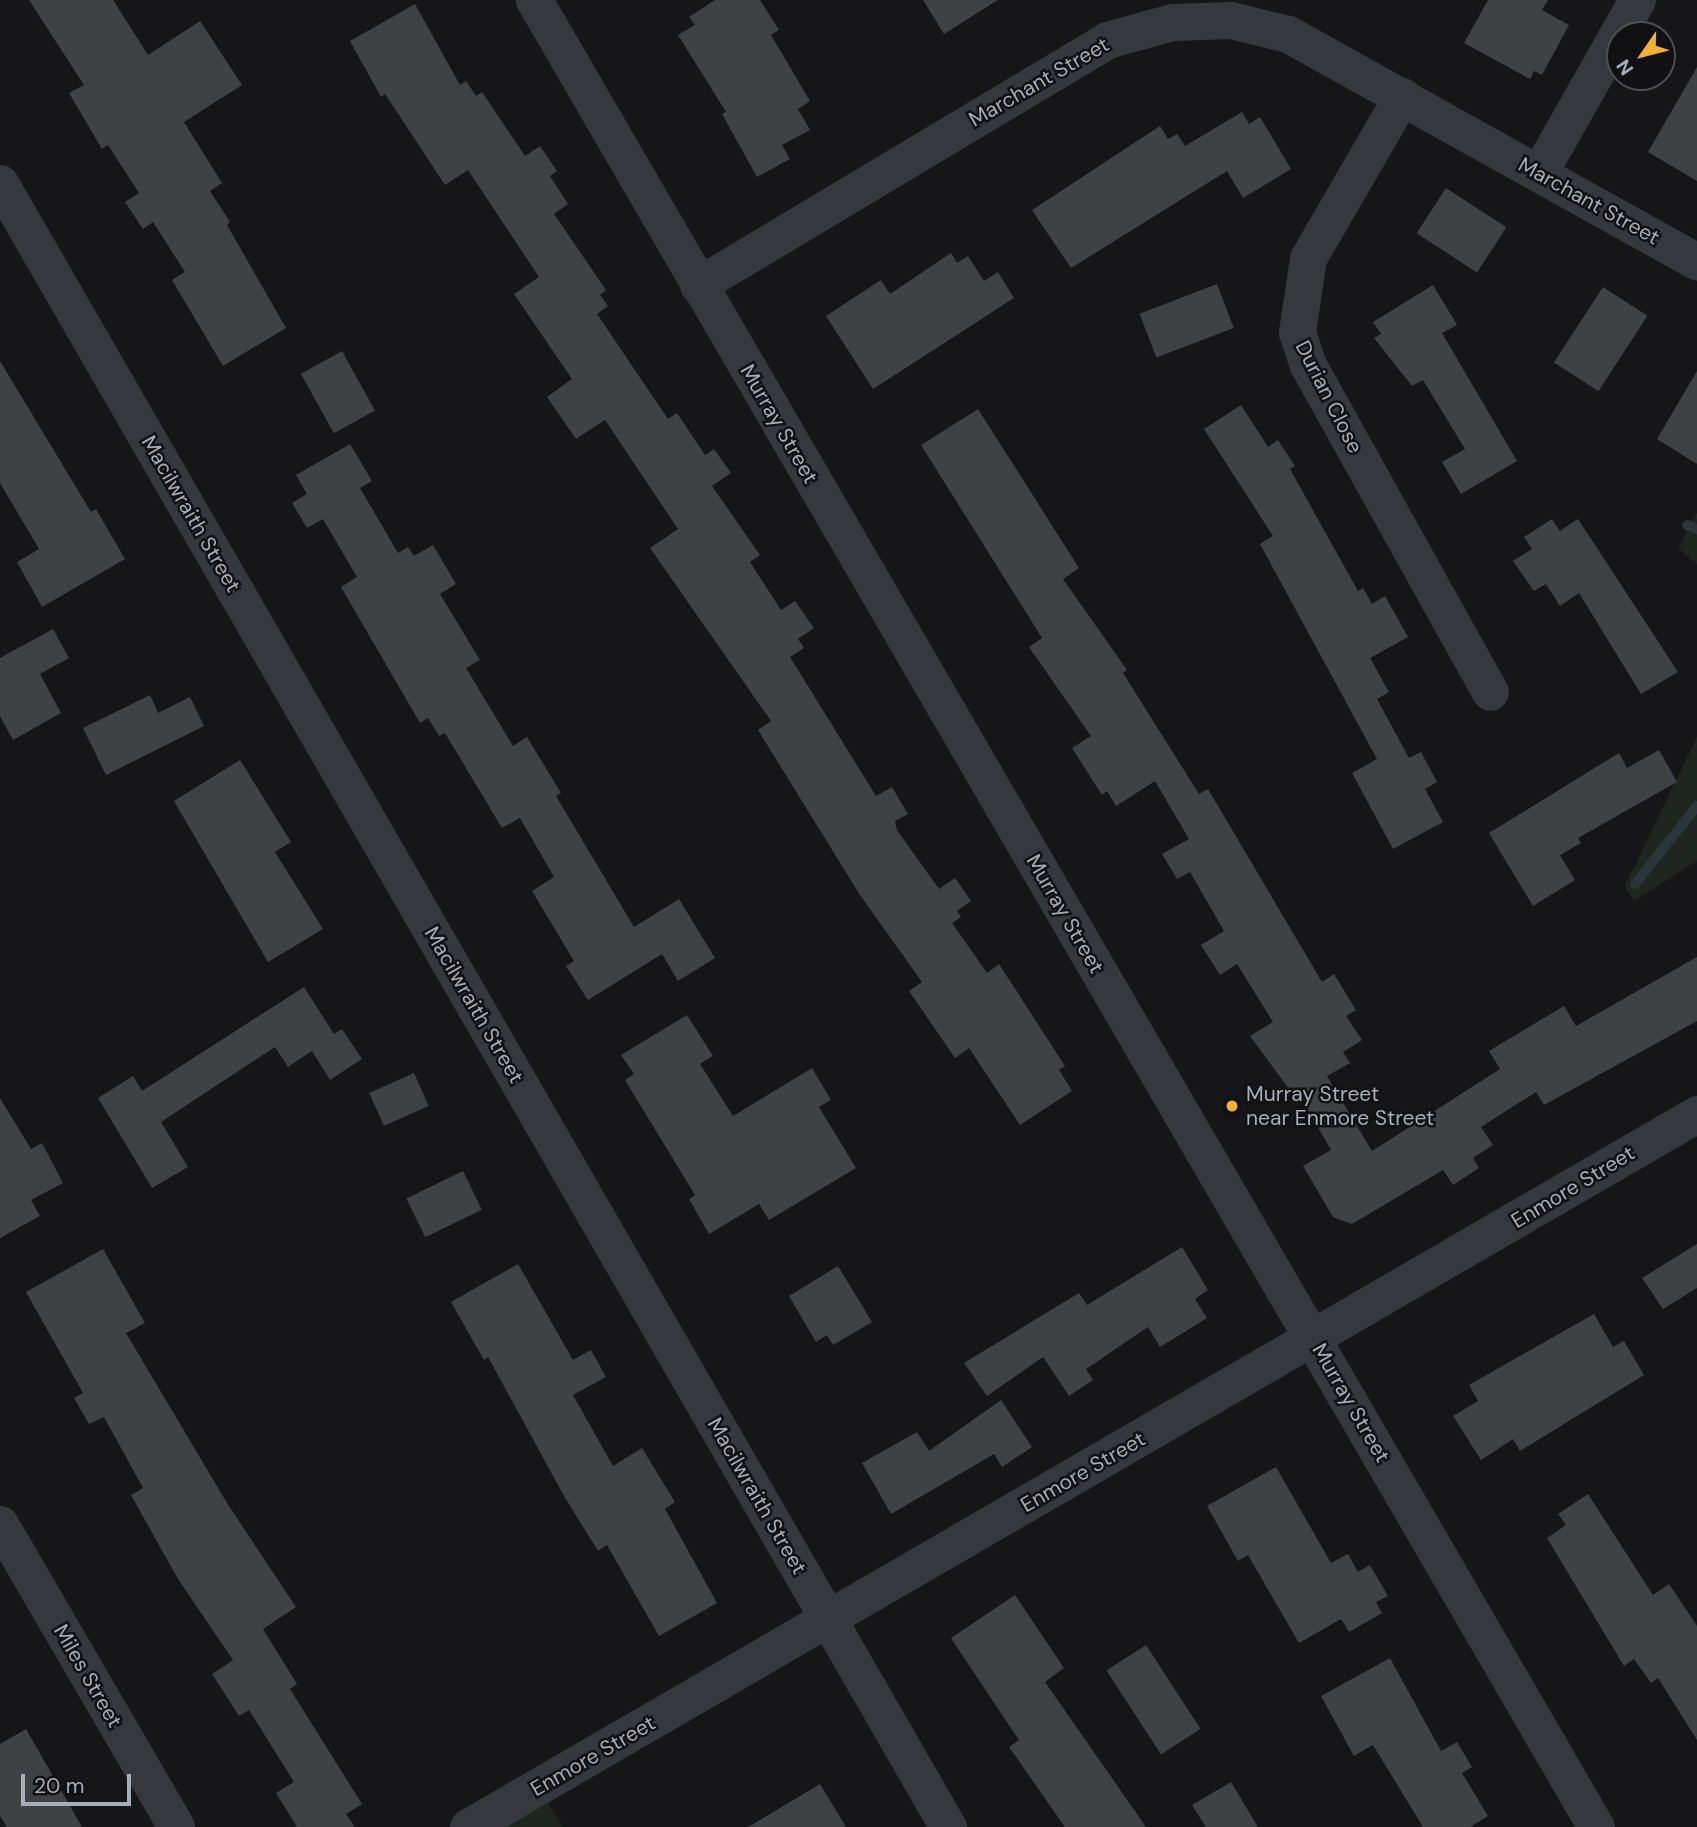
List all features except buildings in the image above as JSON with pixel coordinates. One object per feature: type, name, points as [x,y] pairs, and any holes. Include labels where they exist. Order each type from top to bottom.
[{"type":"street","name":"Murray Street","points":[[534,0],[1596,1827]]},
{"type":"street","points":[[1539,173],[1637,0]]},
{"type":"street","name":"Marchant Street","points":[[698,285],[1107,40],[1172,22],[1231,20],[1288,34],[1697,262]]},
{"type":"street","name":"Durian Close","points":[[1402,96],[1308,258],[1297,332],[1308,365],[1490,692]]},
{"type":"street","name":"Macilwraith Street","points":[[0,183],[948,1827]]},
{"type":"street","name":"Enmore Street","points":[[468,1827],[827,1617],[1315,1340],[1697,1114]]},
{"type":"street","name":"Miles Street","points":[[0,1524],[176,1827]]},
{"type":"shaded area","points":[[1697,512],[1697,564],[1678,548]]},
{"type":"shaded area","points":[[1697,737],[1697,861],[1634,901],[1625,886]]},
{"type":"shaded area","points":[[539,1788],[563,1827],[468,1827]]},
{"type":"waterway","points":[[1687,525],[1697,529]]},
{"type":"waterway","points":[[1635,884],[1697,806]]},
{"type":"place","name":"Murray Street near Enmore Street","points":[[1232,1106]]}]
